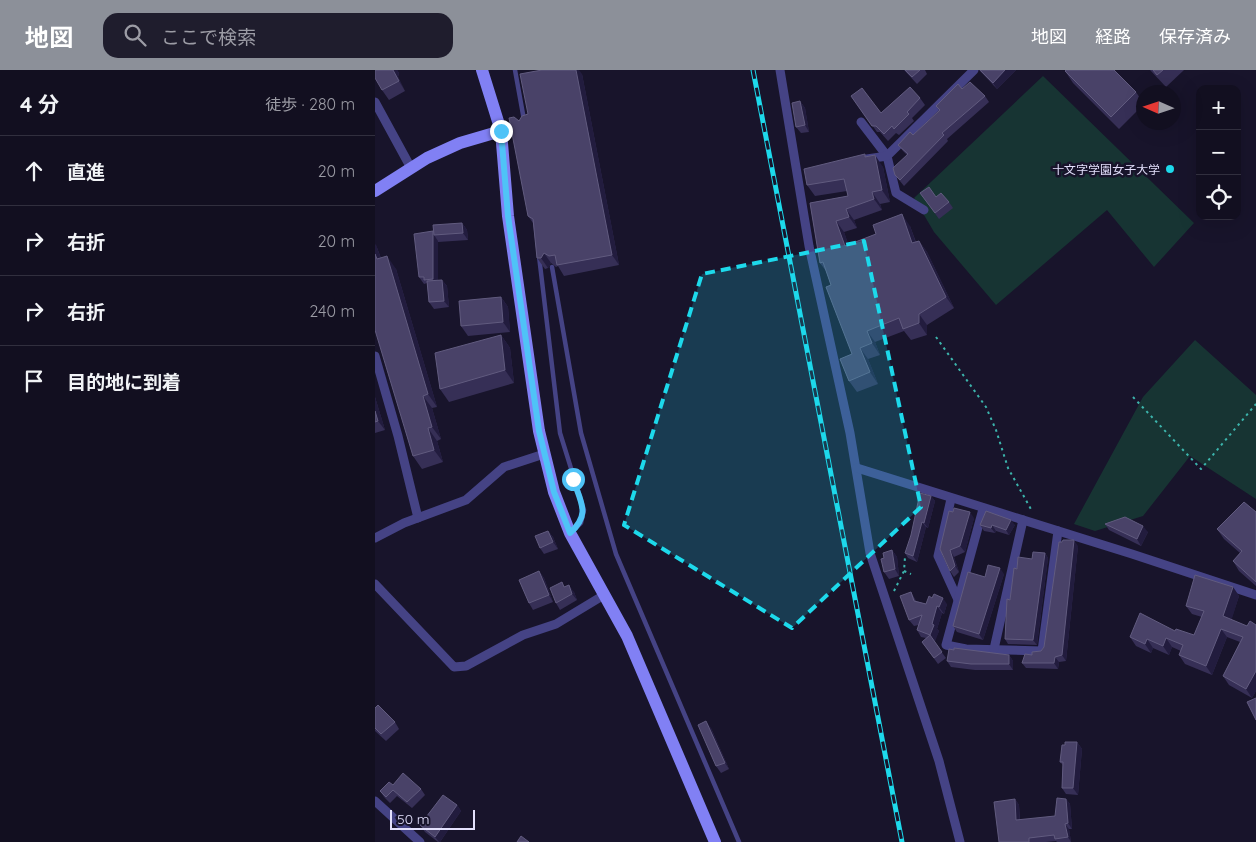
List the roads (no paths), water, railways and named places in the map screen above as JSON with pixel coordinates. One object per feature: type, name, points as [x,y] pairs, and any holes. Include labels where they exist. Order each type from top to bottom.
[{"type":"street","points":[[482,70],[501,131],[508,216],[543,454],[554,492],[570,533],[627,636],[715,842]]},
{"type":"street","points":[[780,70],[801,171],[809,246],[857,468],[870,553],[939,761],[960,842]]},
{"type":"street","points":[[860,161],[887,156],[974,70]]},
{"type":"street","points":[[375,102],[411,168]]},
{"type":"street","points":[[861,122],[887,156],[896,193],[925,210]]},
{"type":"street","points":[[375,191],[411,168],[460,143],[501,131]]},
{"type":"street","points":[[375,356],[398,436],[418,518]]},
{"type":"street","points":[[375,538],[418,518],[467,500],[504,467],[543,454]]},
{"type":"street","points":[[857,468],[983,509],[1039,524],[1256,595]]},
{"type":"street","points":[[951,499],[938,556],[959,602]]},
{"type":"street","points":[[983,509],[946,645],[966,649],[1042,651],[1058,531]]},
{"type":"street","points":[[994,649],[1023,520]]},
{"type":"street","points":[[375,584],[455,667],[466,666],[523,635],[556,624],[604,594]]},
{"type":"street","points":[[375,801],[421,842]]},
{"type":"lane","points":[[515,70],[525,127]]},
{"type":"lane","points":[[539,249],[561,433],[584,510],[581,523],[570,533]]},
{"type":"lane","points":[[552,267],[581,433],[616,554],[739,842]]},
{"type":"railway","points":[[753,70],[902,842]]},
{"type":"place","name":"十文字学園女子大学","points":[[1170,169]]}]
